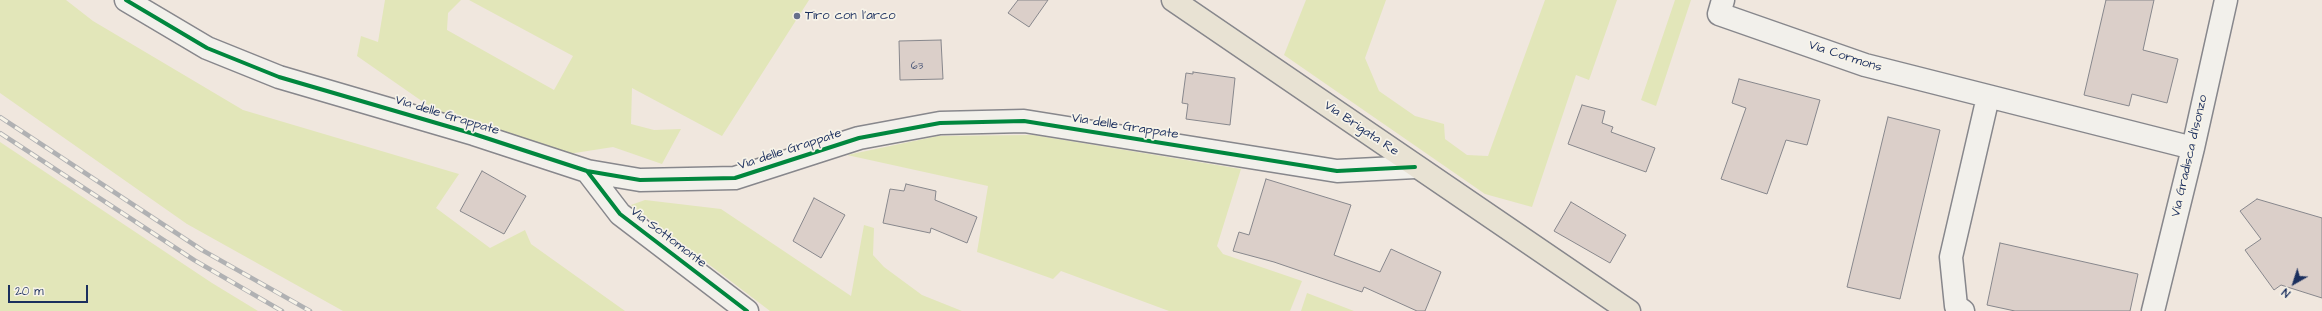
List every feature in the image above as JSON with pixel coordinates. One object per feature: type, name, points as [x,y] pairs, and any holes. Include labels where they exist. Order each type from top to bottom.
[{"type":"main road","name":"Via Brigata Re","points":[[1180,3],[1416,167],[1629,311]]},
{"type":"street","name":"Via delle Grappate","points":[[126,0],[207,48],[279,77],[474,134],[587,171],[640,180],[735,178],[866,137],[940,123],[1024,121],[1338,171],[1416,167]]},
{"type":"street","name":"Via Cormons","points":[[1723,0],[1719,14],[1865,65],[2194,148]]},
{"type":"street","name":"Via Gradisca d'Isonzo","points":[[2153,311],[2194,148],[2226,0]]},
{"type":"street","points":[[1963,311],[1956,306],[1952,257],[1988,97]]},
{"type":"street","name":"Via Sottomonte","points":[[587,171],[620,214],[747,311]]},
{"type":"green space","points":[[0,0],[66,0],[93,21],[243,110],[459,174],[436,208],[490,248],[525,230],[531,244],[625,311],[343,311],[187,224],[0,93]]},
{"type":"green space","points":[[385,0],[461,0],[448,13],[447,30],[554,90],[573,56],[469,0],[809,0],[722,136],[632,88],[631,124],[654,130],[681,129],[662,164],[613,147],[562,155],[482,123],[439,113],[357,56],[361,36],[378,42]]},
{"type":"green space","points":[[1306,0],[1386,0],[1365,58],[1379,91],[1415,116],[1444,124],[1445,139],[1467,155],[1488,156],[1545,0],[1617,0],[1589,80],[1576,75],[1532,207],[1485,194],[1284,55]]},
{"type":"green space","points":[[1675,0],[1691,0],[1656,106],[1641,100]]},
{"type":"green space","points":[[1033,135],[1241,169],[1217,246],[1223,254],[1302,281],[1290,311],[1169,311],[1061,271],[1053,279],[977,252],[988,186],[847,155],[938,136]]},
{"type":"green space","points":[[0,142],[212,283],[258,311],[0,311]]},
{"type":"green space","points":[[645,200],[721,209],[851,296],[864,225],[874,228],[873,255],[884,267],[922,295],[962,311],[770,311],[631,205]]},
{"type":"green space","points":[[1307,293],[1354,311],[1301,311]]},
{"type":"building","points":[[1018,0],[1048,0],[1029,27],[1008,13]]},
{"type":"building","points":[[2106,0],[2154,0],[2143,50],[2178,59],[2167,103],[2132,94],[2129,106],[2084,95]]},
{"type":"building","points":[[941,40],[943,79],[900,80],[899,41]]},
{"type":"building","points":[[1193,72],[1235,78],[1230,125],[1186,119],[1188,104],[1182,103],[1186,73],[1193,74]]},
{"type":"building","points":[[1739,79],[1820,100],[1807,145],[1786,140],[1767,194],[1721,179],[1746,108],[1732,103]]},
{"type":"building","points":[[1582,105],[1605,111],[1602,123],[1613,127],[1611,132],[1655,148],[1646,172],[1568,144]]},
{"type":"building","points":[[1888,117],[1940,130],[1900,299],[1847,287]]},
{"type":"building","points":[[482,171],[526,196],[504,234],[460,211]]},
{"type":"building","points":[[1266,179],[1351,205],[1334,255],[1380,272],[1391,249],[1441,272],[1425,311],[1417,311],[1364,287],[1362,292],[1274,262],[1233,251],[1239,232],[1249,235]]},
{"type":"building","points":[[906,184],[936,191],[935,200],[977,217],[967,243],[931,228],[930,233],[883,223],[890,189],[904,191]]},
{"type":"building","points":[[814,198],[845,215],[821,258],[793,241]]},
{"type":"building","points":[[2257,199],[2322,218],[2322,298],[2281,285],[2274,290],[2245,250],[2261,239],[2240,211]]},
{"type":"building","points":[[1571,202],[1626,235],[1610,263],[1554,231]]},
{"type":"building","points":[[2000,243],[2138,274],[2130,311],[2015,311],[1987,305]]},
{"type":"railway","points":[[0,117],[202,250],[310,311]]},
{"type":"railway","points":[[0,133],[194,260],[282,311]]},
{"type":"cycle path","points":[[126,0],[207,48],[279,77],[474,134],[587,171],[640,180],[735,178],[859,138],[940,123],[1024,121],[1337,171],[1415,167]]},
{"type":"cycle path","points":[[587,171],[620,214],[747,311]]},
{"type":"place","name":"Tiro con l'arco","points":[[797,16]]}]
